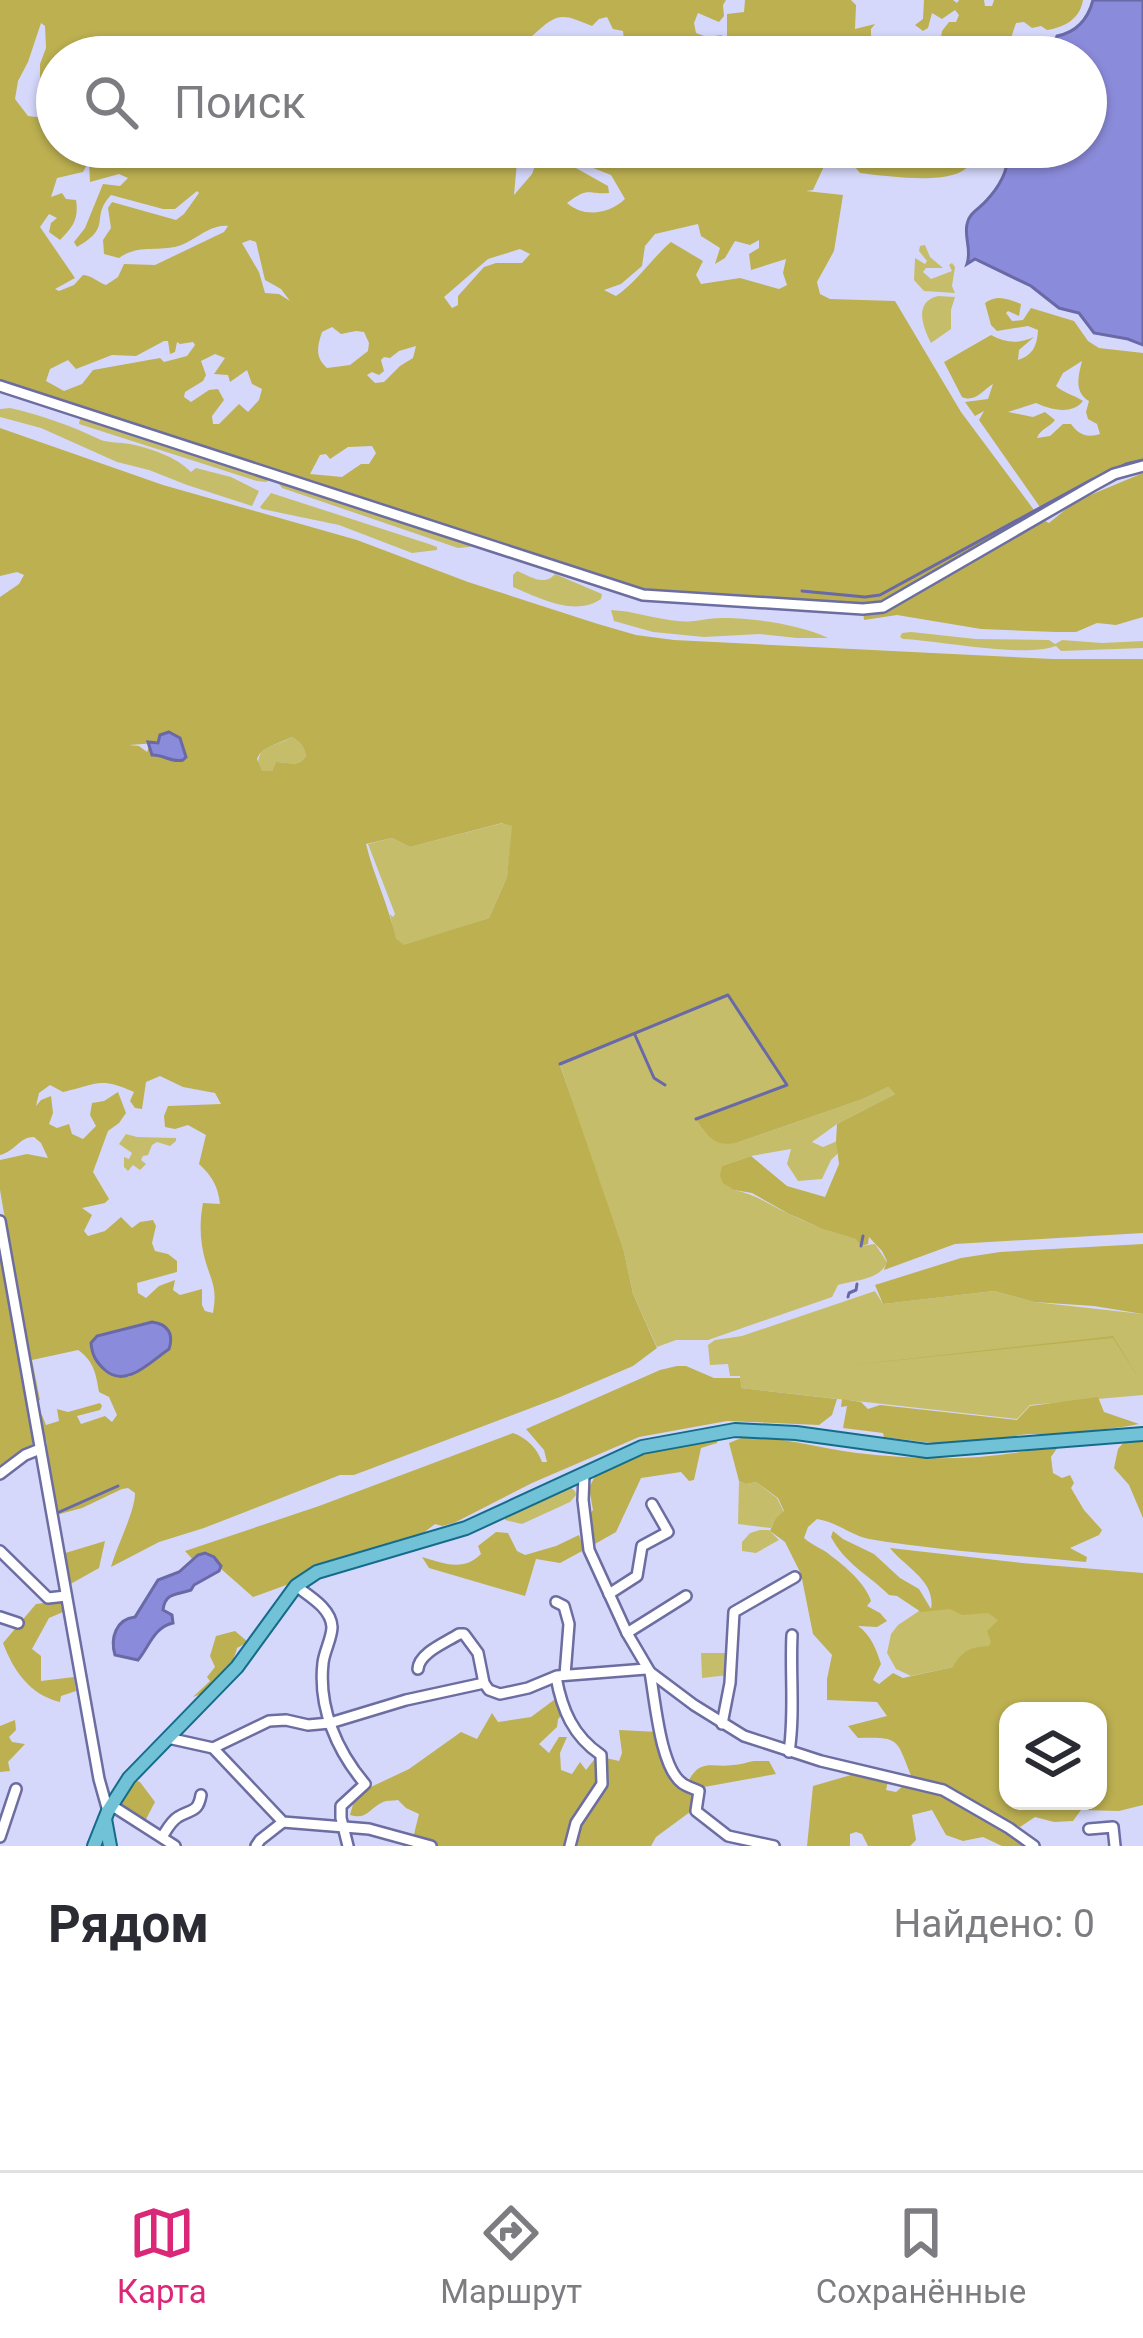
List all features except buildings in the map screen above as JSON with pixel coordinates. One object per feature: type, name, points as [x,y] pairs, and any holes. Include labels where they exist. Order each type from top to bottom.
[{"type":"main road","points":[[94,1846],[109,1804],[244,1658],[296,1586],[325,1569],[466,1528],[647,1445],[735,1430],[796,1433],[927,1451],[1143,1434]]},
{"type":"main road","points":[[109,1804],[110,1846]]},
{"type":"street","points":[[0,386],[654,597],[884,608],[1114,474],[1143,466]]},
{"type":"street","points":[[0,1221],[99,1779],[109,1804],[175,1846]]},
{"type":"street","points":[[0,1474],[40,1449]]},
{"type":"street","points":[[584,1474],[589,1549],[648,1670],[673,1773],[683,1785],[699,1791],[696,1811],[721,1832],[774,1846]]},
{"type":"street","points":[[609,1594],[637,1576],[642,1546],[668,1532],[652,1504]]},
{"type":"street","points":[[0,1551],[48,1598],[66,1596]]},
{"type":"street","points":[[722,1724],[727,1714],[734,1612],[795,1577]]},
{"type":"street","points":[[296,1586],[326,1611],[332,1625],[323,1658],[325,1704],[338,1745],[365,1784],[341,1806],[348,1846]]},
{"type":"street","points":[[627,1633],[686,1595]]},
{"type":"street","points":[[556,1602],[564,1606],[569,1624],[560,1676],[569,1719],[584,1743],[602,1755],[602,1784],[576,1823],[570,1846]]},
{"type":"street","points":[[0,1617],[18,1623]]},
{"type":"street","points":[[418,1670],[423,1656],[464,1634],[478,1653],[484,1683],[500,1694],[560,1676],[648,1670],[744,1736],[821,1761],[948,1792],[1034,1846]]},
{"type":"street","points":[[789,1752],[794,1721],[792,1635]]},
{"type":"street","points":[[213,1748],[269,1721],[330,1723],[484,1683]]},
{"type":"street","points":[[168,1738],[213,1748],[284,1822],[369,1829],[431,1846]]},
{"type":"street","points":[[0,1837],[16,1789]]},
{"type":"street","points":[[162,1837],[175,1820],[193,1813],[201,1795]]},
{"type":"street","points":[[256,1846],[284,1822]]},
{"type":"street","points":[[1089,1829],[1113,1827],[1115,1846]]},
{"type":"shaded area","points":[[0,0],[726,0],[719,22],[698,13],[696,33],[704,36],[624,36],[607,17],[592,26],[560,17],[532,36],[45,36],[41,23],[15,99],[28,116],[36,117],[36,168],[85,168],[57,178],[51,197],[62,193],[76,200],[68,231],[60,240],[49,232],[57,218],[49,214],[40,227],[75,278],[55,289],[59,291],[83,275],[106,285],[118,277],[124,264],[155,265],[228,226],[175,247],[139,250],[119,258],[104,254],[112,202],[176,220],[199,193],[175,209],[111,195],[95,233],[77,247],[74,242],[103,184],[120,186],[128,178],[119,174],[90,182],[89,168],[516,168],[514,195],[534,168],[576,168],[608,186],[609,193],[584,193],[567,203],[589,212],[604,211],[625,199],[611,175],[593,168],[823,168],[813,190],[806,191],[843,195],[834,251],[817,282],[820,294],[830,299],[895,301],[961,412],[1037,514],[1042,510],[979,420],[984,411],[975,416],[965,402],[988,399],[993,384],[975,397],[962,397],[944,362],[991,335],[1012,342],[1034,337],[1019,350],[1018,360],[1031,353],[1038,330],[1028,326],[997,331],[991,325],[985,303],[998,298],[1021,304],[1019,316],[1006,313],[1012,321],[1023,320],[1031,308],[1074,321],[1099,348],[1143,353],[1143,463],[883,606],[654,595],[0,385]],"holes":[[[698,224],[701,236],[720,248],[715,264],[725,258],[735,241],[750,245],[759,240],[759,248],[749,254],[751,270],[786,259],[787,285],[779,289],[740,278],[701,284],[696,275],[703,261],[671,242],[616,296],[604,290],[621,284],[642,266],[645,246],[655,234]],[[256,242],[265,280],[290,301],[265,293],[242,243]],[[520,249],[530,254],[522,263],[484,267],[458,296],[458,305],[452,308],[444,297],[488,259]],[[332,327],[341,334],[364,332],[368,351],[350,365],[327,368],[319,356],[322,332]],[[164,341],[168,341],[170,354],[177,342],[195,345],[187,356],[164,362],[160,358],[93,370],[82,384],[64,391],[46,381],[50,369],[68,360],[76,369],[112,355],[136,356]],[[416,346],[413,358],[384,382],[375,383],[367,375],[379,375],[384,371],[381,360]],[[215,354],[225,358],[214,374],[228,375],[230,382],[247,370],[252,384],[262,389],[259,400],[248,412],[239,404],[219,424],[213,424],[212,416],[224,400],[218,389],[191,402],[184,397],[206,375],[201,361]],[[1082,361],[1079,389],[1089,401],[1088,419],[1097,424],[1100,434],[1084,435],[1071,424],[1063,424],[1050,436],[1037,438],[1055,420],[1045,412],[1033,417],[1008,412],[1036,403],[1067,410],[1083,401],[1056,386],[1063,373]],[[372,446],[376,453],[369,464],[342,477],[310,474],[320,455],[330,459],[348,447]]]},
{"type":"shaded area","points":[[745,0],[851,0],[856,5],[855,29],[875,24],[871,36],[727,36],[727,14],[744,12]]},
{"type":"shaded area","points":[[924,0],[984,0],[985,6],[992,6],[994,0],[1083,0],[1075,17],[1060,27],[1047,30],[1016,23],[1012,36],[941,36],[949,22],[956,22],[955,10],[942,19],[932,13],[923,31],[915,25],[923,19]]},
{"type":"shaded area","points":[[856,168],[965,168],[943,177],[860,173]]},
{"type":"shaded area","points":[[925,245],[943,268],[923,272],[931,279],[952,271],[952,263],[955,293],[924,291],[914,280],[915,258],[927,261],[919,251]]},
{"type":"shaded area","points":[[938,296],[955,297],[951,329],[931,343],[923,309]]},
{"type":"shaded area","points":[[10,408],[104,441],[154,451],[191,472],[196,468],[231,477],[259,491],[252,506],[117,462],[41,428],[0,417],[0,409]]},
{"type":"shaded area","points":[[80,419],[272,479],[257,481],[79,424]]},
{"type":"shaded area","points":[[0,428],[163,485],[357,540],[468,582],[636,635],[1053,659],[1143,659],[1143,1233],[955,1244],[884,1270],[887,1261],[869,1237],[868,1244],[861,1246],[856,1239],[789,1214],[752,1193],[734,1190],[723,1183],[722,1166],[751,1156],[787,1186],[825,1197],[839,1164],[837,1124],[895,1094],[888,1087],[739,1142],[713,1140],[696,1119],[786,1085],[728,995],[560,1065],[624,1252],[633,1294],[657,1348],[633,1366],[560,1397],[159,1542],[111,1567],[135,1493],[122,1489],[56,1515],[46,1439],[40,1433],[38,1416],[42,1415],[46,1425],[59,1421],[57,1409],[68,1412],[100,1403],[100,1410],[77,1416],[81,1424],[105,1416],[112,1422],[117,1415],[109,1397],[99,1392],[91,1363],[78,1350],[32,1360],[40,1400],[36,1401],[0,1190],[0,1160],[27,1154],[48,1158],[34,1137],[0,1155],[0,597],[24,575],[0,576]],"holes":[[[160,735],[180,738],[186,757],[129,745],[157,743]],[[291,737],[306,756],[296,763],[276,762],[272,771],[262,771],[257,759],[267,748]],[[502,823],[512,826],[507,877],[489,918],[404,945],[396,939],[366,844],[392,838],[410,847]],[[160,1076],[183,1087],[215,1093],[221,1104],[168,1106],[164,1116],[165,1127],[188,1125],[206,1135],[199,1164],[214,1182],[220,1204],[203,1203],[201,1218],[202,1248],[214,1292],[213,1313],[202,1305],[202,1289],[180,1295],[173,1290],[175,1280],[146,1298],[138,1293],[137,1283],[177,1272],[177,1261],[155,1251],[153,1220],[132,1228],[121,1217],[105,1231],[88,1236],[84,1231],[92,1215],[82,1208],[109,1199],[93,1172],[108,1131],[126,1113],[118,1092],[92,1103],[90,1115],[96,1126],[83,1139],[72,1134],[69,1124],[57,1128],[49,1124],[51,1096],[36,1106],[39,1093],[50,1085],[63,1092],[105,1083],[134,1092],[130,1101],[142,1109],[146,1082]],[[147,1322],[140,1368],[129,1377],[101,1367],[92,1348],[103,1334]]]},
{"type":"shaded area","points":[[1143,473],[1143,617],[1116,625],[1097,623],[1076,632],[981,629],[897,615],[864,620],[863,611],[877,610],[1039,518],[1049,523],[1076,501]]},
{"type":"shaded area","points":[[279,484],[472,543],[458,548],[282,488]]},
{"type":"shaded area","points":[[271,493],[437,550],[412,553],[339,525],[262,509]]},
{"type":"shaded area","points":[[517,571],[542,580],[555,574],[602,594],[601,599],[580,606],[545,600],[513,587]]},
{"type":"shaded area","points":[[611,610],[678,621],[763,621],[828,638],[653,632],[614,621]]},
{"type":"shaded area","points":[[911,632],[1055,644],[1062,640],[1143,641],[1143,648],[1003,650],[900,637]]},
{"type":"shaded area","points":[[291,737],[303,747],[303,760],[276,762],[272,771],[262,771],[258,764],[262,752]]},
{"type":"shaded area","points":[[503,823],[513,826],[507,877],[489,918],[404,946],[395,939],[390,914],[395,914],[368,844],[392,838],[410,847]]},
{"type":"shaded area","points":[[728,995],[787,1085],[697,1118],[739,1142],[888,1087],[895,1094],[812,1142],[823,1147],[861,1131],[831,1160],[822,1179],[798,1181],[787,1164],[791,1149],[722,1166],[734,1190],[857,1239],[861,1246],[875,1244],[887,1262],[873,1276],[838,1285],[832,1297],[708,1340],[676,1340],[657,1347],[633,1294],[624,1252],[560,1064]]},
{"type":"shaded area","points":[[126,1134],[176,1141],[170,1146],[152,1145],[141,1160],[146,1164],[140,1170],[133,1165],[128,1171],[124,1157],[129,1159],[132,1153],[119,1144]]},
{"type":"shaded area","points":[[1143,1244],[1143,1314],[1034,1302],[994,1291],[883,1304],[875,1285],[961,1258],[1000,1252]]},
{"type":"shaded area","points":[[0,1249],[34,1435],[32,1446],[0,1469]]},
{"type":"shaded area","points":[[875,1291],[883,1304],[994,1291],[1034,1302],[1143,1314],[1143,1395],[1030,1405],[1017,1419],[740,1388],[740,1376],[730,1376],[728,1364],[710,1365],[708,1345],[715,1340],[742,1336]]},
{"type":"shaded area","points":[[1113,1336],[1143,1385],[1113,1338],[833,1367]]},
{"type":"shaded area","points":[[677,1366],[714,1378],[740,1378],[741,1388],[837,1399],[832,1415],[819,1425],[727,1421],[639,1437],[454,1523],[435,1524],[422,1534],[313,1566],[289,1584],[253,1597],[213,1557],[205,1553],[194,1561],[185,1551],[513,1433],[547,1462],[544,1450],[526,1429]]},
{"type":"shaded area","points":[[1098,1397],[1104,1412],[1139,1424],[950,1444],[843,1428],[847,1406],[841,1407],[842,1399],[861,1402],[868,1409],[880,1405],[1017,1420],[1030,1406]]},
{"type":"shaded area","points":[[746,1436],[857,1453],[934,1458],[1009,1454],[1060,1444],[1051,1457],[1053,1473],[1062,1478],[1070,1475],[1071,1488],[1102,1530],[1070,1548],[1087,1557],[1086,1562],[869,1539],[817,1519],[804,1538],[854,1576],[871,1601],[867,1606],[887,1621],[877,1627],[858,1626],[879,1658],[873,1680],[879,1684],[893,1673],[903,1678],[953,1667],[968,1650],[989,1646],[987,1631],[998,1620],[988,1613],[962,1615],[950,1609],[921,1612],[889,1595],[844,1555],[831,1537],[833,1531],[874,1554],[919,1589],[931,1609],[929,1590],[890,1548],[1143,1573],[1143,1805],[1119,1811],[1081,1810],[1073,1821],[1035,1817],[1020,1827],[947,1789],[912,1778],[899,1748],[890,1740],[858,1738],[848,1726],[887,1716],[877,1702],[827,1700],[832,1655],[813,1634],[801,1574],[785,1542],[770,1531],[784,1511],[778,1498],[756,1482],[739,1481],[729,1443]]},
{"type":"shaded area","points":[[718,1439],[701,1448],[694,1480],[681,1472],[641,1478],[616,1532],[593,1545],[587,1519],[593,1510],[589,1488],[595,1476],[654,1450]]},
{"type":"shaded area","points":[[1143,1440],[1143,1518],[1129,1485],[1114,1468],[1124,1442]]},
{"type":"shaded area","points":[[739,1481],[756,1482],[777,1498],[784,1512],[771,1528],[738,1524]]},
{"type":"shaded area","points":[[570,1487],[576,1495],[570,1502],[522,1524],[505,1520],[505,1517]]},
{"type":"shaded area","points":[[760,1530],[769,1530],[779,1540],[756,1553],[742,1551],[742,1542]]},
{"type":"shaded area","points":[[496,1532],[508,1533],[517,1551],[525,1555],[579,1535],[584,1550],[560,1563],[536,1559],[525,1596],[429,1568],[422,1557],[466,1563],[481,1554],[478,1546]]},
{"type":"shaded area","points":[[105,1541],[99,1568],[67,1586],[62,1554]]},
{"type":"shaded area","points":[[60,1601],[63,1612],[49,1618],[32,1649],[41,1656],[41,1681],[74,1677],[76,1691],[61,1696],[60,1702],[40,1694],[24,1680],[3,1643],[36,1604]]},
{"type":"shaded area","points":[[937,1607],[989,1612],[1134,1720],[1107,1712],[1107,1702],[1073,1702],[953,1667],[911,1676],[896,1669],[887,1653],[891,1634],[919,1611]]},
{"type":"shaded area","points":[[235,1631],[248,1642],[237,1648],[221,1678],[193,1697],[210,1681],[216,1636]]},
{"type":"shaded area","points":[[701,1653],[730,1653],[729,1675],[702,1678]]},
{"type":"shaded area","points":[[558,1697],[565,1712],[539,1744],[549,1753],[559,1737],[567,1737],[560,1753],[561,1770],[572,1774],[580,1762],[586,1770],[597,1756],[619,1761],[619,1730],[659,1732],[676,1782],[698,1793],[694,1809],[651,1846],[411,1846],[419,1814],[398,1800],[383,1802],[364,1815],[350,1815],[356,1794],[409,1769],[461,1732],[477,1739],[492,1713],[498,1722],[531,1717]]},
{"type":"shaded area","points":[[15,1720],[16,1730],[9,1737],[25,1744],[8,1762],[10,1771],[0,1772],[0,1726]]},
{"type":"shaded area","points":[[769,1761],[776,1774],[704,1787],[688,1782],[702,1767]]},
{"type":"shaded area","points":[[858,1773],[888,1781],[886,1790],[896,1792],[904,1785],[944,1794],[1028,1846],[1002,1846],[983,1837],[963,1841],[946,1835],[932,1810],[912,1815],[916,1840],[910,1846],[868,1846],[856,1832],[850,1834],[850,1846],[807,1846],[813,1786]]},
{"type":"shaded area","points":[[134,1780],[155,1802],[144,1823],[117,1806]]},
{"type":"water","points":[[1093,0],[1143,0],[1143,345],[1094,333],[1079,313],[1059,308],[1031,286],[975,259],[967,264],[968,220],[1000,183],[1006,168],[1107,168],[1107,36],[1057,36],[1085,19]]},
{"type":"water","points":[[169,732],[180,738],[183,760],[152,755],[148,742],[158,743],[160,735]]},
{"type":"water","points":[[152,1322],[166,1327],[169,1349],[130,1375],[113,1375],[93,1355],[91,1343],[97,1336]]},
{"type":"water","points":[[205,1553],[221,1566],[219,1571],[166,1600],[163,1610],[172,1615],[173,1623],[156,1633],[138,1660],[115,1655],[116,1630],[135,1617],[158,1580]]},
{"type":"waterway","points":[[802,591],[880,595],[1091,480],[1143,460]]},
{"type":"waterway","points":[[560,1064],[728,995],[787,1085],[696,1119]]},
{"type":"waterway","points":[[635,1035],[654,1078],[665,1085]]},
{"type":"waterway","points":[[861,1246],[863,1236]]},
{"type":"waterway","points":[[848,1297],[857,1284]]},
{"type":"waterway","points":[[57,1513],[118,1486]]}]
